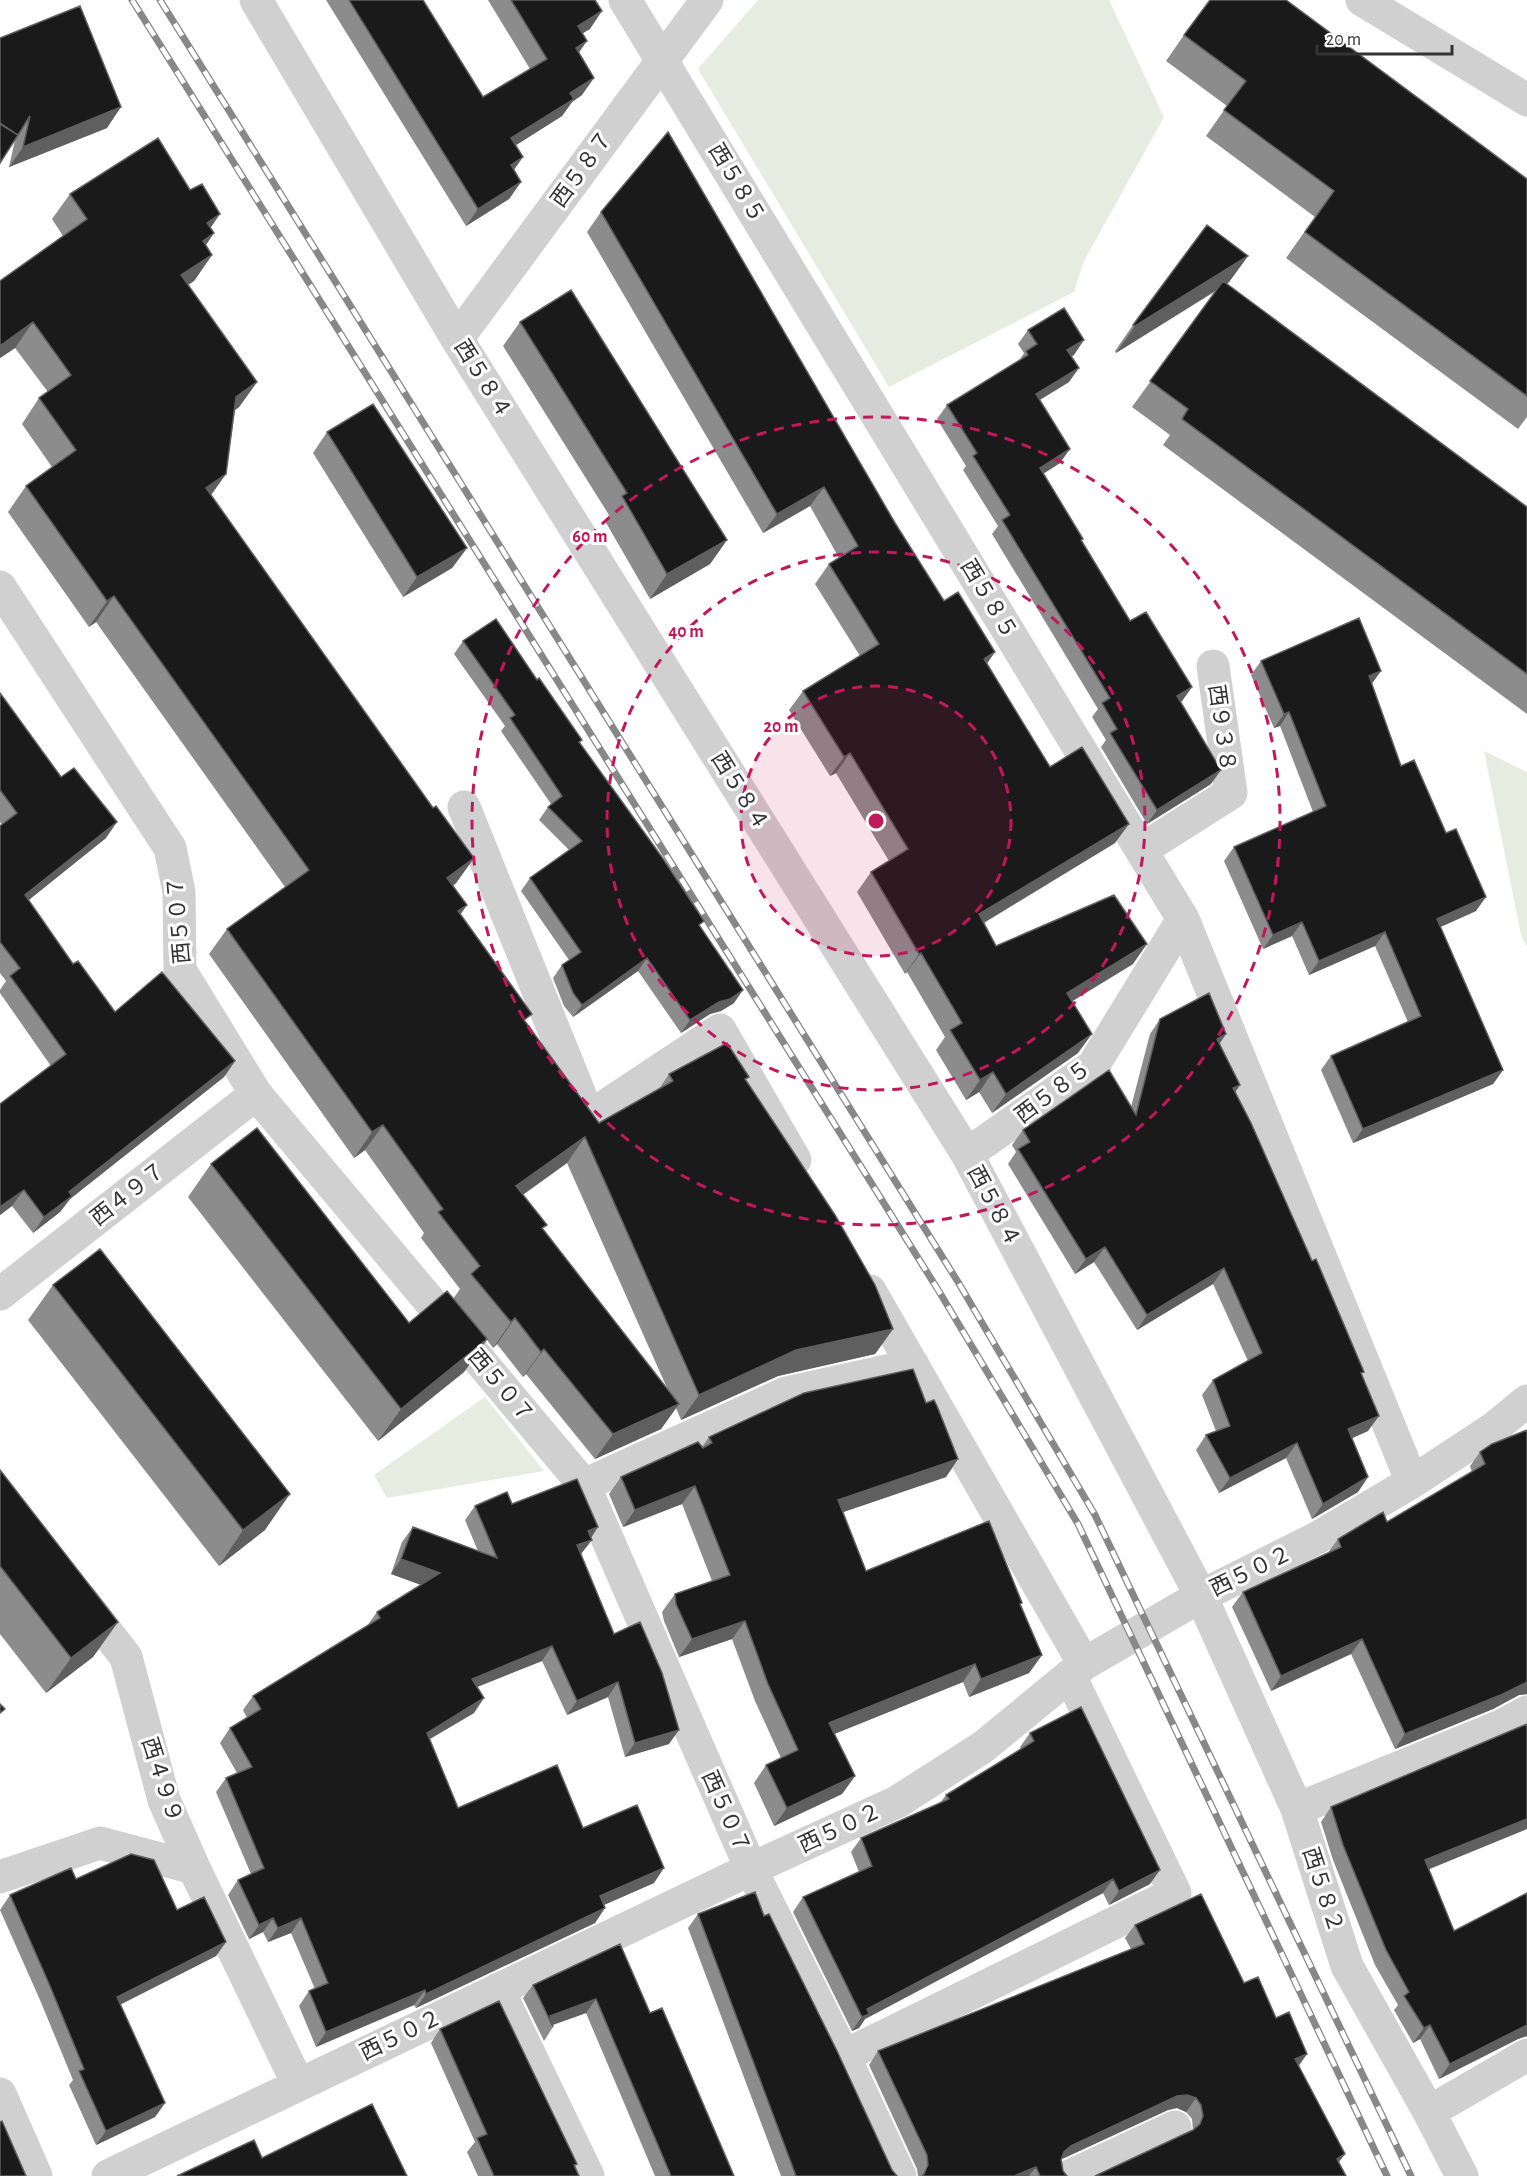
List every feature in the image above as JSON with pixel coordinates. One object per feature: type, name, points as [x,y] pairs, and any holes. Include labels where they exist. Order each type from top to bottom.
[{"type":"street","name":"西５８４","points":[[256,0],[458,339],[967,1154],[1201,1596]]},
{"type":"street","name":"西５８５","points":[[625,0],[663,59],[1183,919],[1093,1066],[967,1154]]},
{"type":"street","name":"西５８７","points":[[458,339],[707,0]]},
{"type":"street","points":[[1362,0],[1527,100]]},
{"type":"street","name":"西５０７","points":[[0,587],[170,848],[179,892],[180,970],[256,1094],[584,1485],[751,1869],[844,2056],[900,2176]]},
{"type":"street","name":"西９３８","points":[[1141,850],[1231,793],[1213,666]]},
{"type":"street","points":[[464,807],[589,1117],[720,1030],[808,1182]]},
{"type":"street","points":[[1183,919],[1412,1482]]},
{"type":"street","name":"西４９７","points":[[0,1294],[256,1094]]},
{"type":"street","points":[[844,2056],[1175,1893],[1077,1670],[913,1365],[855,1263]]},
{"type":"street","points":[[584,1485],[786,1393],[913,1365]]},
{"type":"street","name":"西５０２","points":[[108,2176],[751,1869],[897,1802],[983,1747],[1077,1670],[1201,1596],[1317,1538],[1412,1482],[1494,1428],[1527,1401]]},
{"type":"street","name":"西４９９","points":[[63,1576],[126,1657],[164,1800],[194,1868],[298,2084]]},
{"type":"street","name":"西５８２","points":[[1201,1596],[1297,1809],[1347,1966],[1462,2176]]},
{"type":"street","points":[[1297,1809],[1501,1726],[1527,1712]]},
{"type":"street","points":[[0,1877],[100,1842],[194,1868]]},
{"type":"street","points":[[498,1989],[588,2176]]},
{"type":"street","points":[[1429,2112],[1527,2055]]},
{"type":"street","points":[[0,2094],[36,2176]]},
{"type":"street","points":[[1070,2176],[1175,2127]]},
{"type":"shaded area","points":[[758,0],[1109,0],[1164,117],[1084,261],[1074,292],[889,387],[698,69]]},
{"type":"shaded area","points":[[1484,751],[1527,772],[1527,947],[1521,935]]},
{"type":"shaded area","points":[[485,1397],[544,1471],[387,1498],[374,1475]]},
{"type":"building","points":[[349,0],[423,0],[483,97],[547,59],[511,0],[595,0],[602,11],[578,26],[587,41],[576,48],[594,78],[570,93],[574,99],[511,138],[523,157],[511,165],[521,182],[478,209]]},
{"type":"building","points":[[1210,0],[1286,0],[1527,179],[1527,396],[1305,232],[1334,191],[1224,110],[1246,81],[1184,35]]},
{"type":"building","points":[[80,6],[121,107],[23,147],[30,116],[18,135],[0,123],[0,38]]},
{"type":"building","points":[[0,124],[18,135],[0,163]]},
{"type":"building","points":[[668,132],[895,523],[944,601],[958,592],[995,652],[984,659],[1050,767],[1082,747],[1129,824],[979,914],[996,946],[1114,895],[1147,944],[1067,993],[1092,1034],[1006,1094],[993,1072],[980,1080],[950,1030],[962,1023],[871,872],[908,849],[850,753],[844,757],[803,691],[879,644],[829,564],[858,546],[824,487],[777,514],[601,212]]},
{"type":"building","points":[[158,138],[190,190],[202,184],[220,214],[207,223],[214,233],[203,241],[212,255],[181,275],[257,382],[236,397],[226,474],[206,488],[433,808],[436,806],[474,858],[447,878],[467,905],[458,911],[532,1014],[524,1020],[599,1123],[673,1081],[669,1074],[727,1043],[749,1077],[745,1079],[835,1215],[875,1285],[893,1329],[796,1350],[699,1395],[585,1137],[516,1186],[547,1225],[542,1228],[679,1404],[613,1434],[544,1349],[541,1352],[515,1318],[511,1322],[471,1274],[480,1266],[438,1212],[443,1209],[383,1125],[372,1132],[227,929],[309,870],[114,596],[107,601],[26,486],[76,450],[39,398],[71,375],[33,322],[0,346],[0,281],[87,219],[70,194]]},
{"type":"building","points":[[1207,225],[1248,256],[1135,326],[1133,325]]},
{"type":"building","points":[[1223,281],[1527,507],[1527,674],[1182,419],[1188,409],[1150,381]]},
{"type":"building","points":[[571,290],[727,540],[667,574],[622,496],[627,493],[520,322]]},
{"type":"building","points":[[1064,308],[1084,340],[1067,350],[1079,368],[1036,394],[1070,449],[1040,468],[1130,621],[1146,612],[1192,687],[1177,696],[1221,770],[1157,810],[1110,733],[1117,729],[1102,703],[1110,698],[1002,520],[1010,515],[973,456],[977,453],[947,405],[1028,355],[1026,351],[1037,344],[1028,330]]},
{"type":"building","points":[[373,404],[467,548],[417,577],[327,432]]},
{"type":"building","points":[[1359,618],[1381,671],[1369,676],[1401,766],[1414,760],[1446,833],[1456,829],[1486,897],[1437,919],[1503,1070],[1363,1129],[1331,1056],[1421,1016],[1385,932],[1319,961],[1302,922],[1273,935],[1234,847],[1326,806],[1289,712],[1284,714],[1261,661]]},
{"type":"building","points":[[496,619],[537,680],[539,678],[582,740],[579,742],[664,860],[704,921],[699,925],[743,990],[730,999],[719,1002],[690,1020],[647,958],[582,1005],[573,993],[562,965],[581,952],[530,878],[582,841],[548,807],[562,796],[510,718],[515,715],[463,641]]},
{"type":"building","points":[[0,693],[61,777],[74,768],[117,822],[25,895],[73,964],[78,961],[115,1012],[162,972],[235,1061],[69,1192],[72,1196],[44,1217],[24,1190],[0,1207],[0,1104],[66,1054],[10,976],[20,968],[0,942],[0,826],[17,813],[0,790]]},
{"type":"building","points":[[1209,993],[1226,1034],[1217,1039],[1240,1085],[1233,1088],[1251,1123],[1312,1261],[1316,1259],[1364,1372],[1361,1373],[1379,1416],[1348,1429],[1368,1477],[1323,1504],[1297,1443],[1230,1478],[1206,1435],[1230,1426],[1213,1380],[1262,1353],[1224,1268],[1147,1315],[1105,1247],[1086,1259],[1018,1149],[1030,1142],[1023,1130],[1109,1070],[1136,1115],[1160,1019]]},
{"type":"building","points":[[257,1128],[409,1323],[447,1291],[487,1339],[401,1409],[211,1164]]},
{"type":"building","points":[[100,1249],[290,1494],[243,1530],[53,1285]]},
{"type":"building","points":[[913,1369],[926,1403],[934,1400],[937,1406],[958,1459],[838,1500],[866,1571],[989,1521],[1042,1655],[981,1679],[975,1664],[829,1723],[855,1776],[787,1808],[766,1765],[798,1750],[768,1684],[745,1621],[692,1639],[676,1604],[675,1594],[730,1575],[695,1486],[635,1510],[621,1477],[698,1442],[703,1448],[712,1443],[709,1437],[804,1393]]},
{"type":"building","points":[[1527,1430],[1527,1682],[1405,1734],[1362,1639],[1281,1676],[1243,1592],[1341,1547],[1338,1539],[1383,1512],[1387,1522],[1485,1464],[1480,1452],[1492,1444]]},
{"type":"building","points":[[0,1470],[118,1622],[71,1658],[0,1566]]},
{"type":"building","points":[[577,1479],[598,1527],[588,1531],[592,1540],[577,1545],[614,1634],[640,1622],[662,1673],[679,1730],[635,1743],[618,1682],[577,1701],[552,1646],[472,1679],[484,1698],[427,1733],[458,1808],[557,1765],[583,1828],[637,1805],[664,1868],[600,1896],[605,1908],[426,1994],[425,1990],[326,2032],[309,1991],[328,1983],[301,1918],[278,1928],[273,1918],[259,1925],[238,1880],[264,1868],[226,1778],[252,1767],[230,1728],[261,1709],[253,1696],[380,1618],[377,1612],[440,1573],[401,1559],[413,1527],[497,1558],[475,1506],[507,1492],[512,1504]]},
{"type":"building","points":[[1081,1707],[1160,1870],[1119,1891],[1113,1879],[867,2009],[869,2014],[862,2017],[803,1897],[872,1866],[861,1838],[949,1799],[946,1795],[1034,1741],[1030,1733]]},
{"type":"building","points":[[1527,1724],[1527,1819],[1425,1860],[1454,1931],[1527,1893],[1527,2025],[1450,2064],[1430,2025],[1424,2028],[1404,1996],[1409,1992],[1386,1950],[1343,1845],[1331,1807]]},
{"type":"building","points":[[131,1854],[154,1860],[177,1910],[204,1897],[226,1942],[117,1997],[165,2103],[106,2131],[79,2071],[84,2069],[10,1895],[71,1868],[76,1879]]},
{"type":"building","points":[[755,1892],[764,1916],[769,1914],[837,2051],[892,2170],[897,2176],[796,2176],[698,1914]]},
{"type":"building","points":[[1201,1894],[1244,1983],[1258,1977],[1276,2018],[1289,2012],[1307,2054],[1295,2059],[1345,2154],[1337,2159],[1346,2176],[1095,2176],[1193,2130],[1200,2124],[1203,2116],[1201,2105],[1196,2098],[1187,2095],[1177,2096],[1071,2146],[1064,2152],[1061,2160],[1063,2171],[1067,2176],[1040,2176],[1036,2167],[1014,2176],[922,2176],[928,2165],[927,2155],[878,2051],[1144,1944],[1135,1925]]},
{"type":"building","points":[[620,1944],[650,2013],[662,2008],[734,2176],[671,2176],[596,1999],[550,2016],[553,2027],[533,1985]]},
{"type":"building","points":[[499,2001],[577,2164],[574,2165],[579,2176],[494,2176],[477,2138],[487,2134],[440,2029]]},
{"type":"building","points":[[372,2104],[407,2176],[177,2176],[254,2140],[262,2158]]},
{"type":"building","points":[[2,2121],[26,2176],[0,2176],[0,2122]]},
{"type":"railway","points":[[132,0],[940,1293],[1078,1524],[1387,2176]]},
{"type":"railway","points":[[160,0],[958,1282],[1095,1515],[1411,2176]]}]
